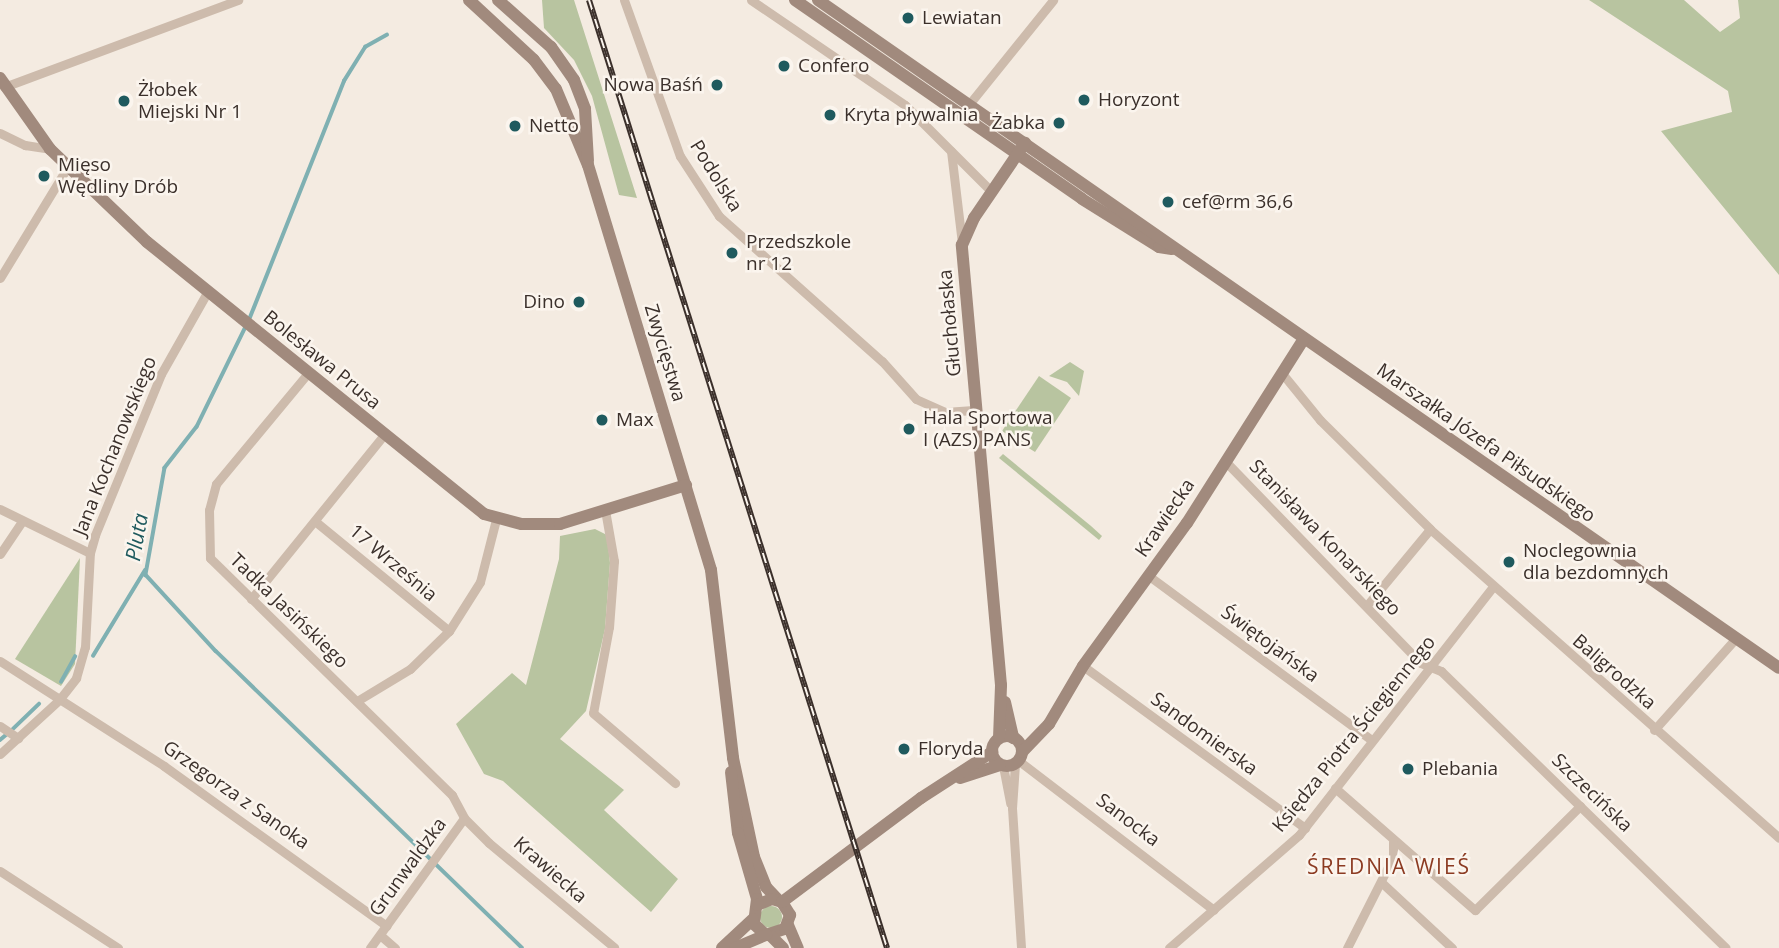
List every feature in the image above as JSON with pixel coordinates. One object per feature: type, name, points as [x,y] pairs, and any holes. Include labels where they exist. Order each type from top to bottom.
[{"type":"main road","name":"Zwycięstwa","points":[[469,0],[534,60],[556,89],[588,165],[686,485],[718,608],[733,758],[733,810],[757,905]]},
{"type":"main road","points":[[498,0],[551,47],[574,80],[585,109],[590,144],[588,165]]},
{"type":"main road","name":"Marszałka Józefa Piłsudskiego","points":[[794,0],[835,20],[1021,149],[1165,238],[1172,249],[1779,668]]},
{"type":"main road","name":"Marszałka Józefa Piłsudskiego","points":[[818,0],[835,20]]},
{"type":"main road","name":"Bolesława Prusa","points":[[2,84],[50,149],[67,167],[239,318],[464,501],[495,519],[560,524],[686,485]]},
{"type":"main road","name":"Głuchołaska","points":[[999,738],[1001,685],[962,245],[990,191],[1021,149]]},
{"type":"main road","name":"Krawiecka","points":[[946,783],[1012,761],[1049,724],[1083,666],[1149,576],[1303,340]]},
{"type":"main road","name":"Głuchołaska","points":[[1001,685],[1014,738],[1012,761]]},
{"type":"main road","name":"Krawiecka","points":[[1014,738],[1034,730],[1053,714]]},
{"type":"main road","points":[[1012,761],[992,752],[999,738],[1014,738]]},
{"type":"main road","name":"Krawiecka","points":[[779,901],[992,752]]},
{"type":"main road","name":"Zwycięstwa","points":[[733,758],[754,857],[766,887],[779,901]]},
{"type":"main road","points":[[722,948],[753,919],[757,905],[779,901],[789,910],[788,925],[798,948]]},
{"type":"main road","points":[[753,919],[783,948]]},
{"type":"main road","points":[[736,948],[788,925]]},
{"type":"street","points":[[2,84],[238,0]]},
{"type":"street","name":"Podolska","points":[[624,0],[676,146],[719,216],[882,361],[916,399],[945,412],[977,410]]},
{"type":"street","points":[[751,0],[905,105],[990,191]]},
{"type":"street","points":[[965,110],[1053,0]]},
{"type":"street","points":[[0,133],[25,145],[50,149]]},
{"type":"street","points":[[951,150],[962,245]]},
{"type":"street","points":[[0,278],[67,167]]},
{"type":"street","name":"Jana Kochanowskiego","points":[[0,754],[59,700],[76,678],[85,647],[90,553],[161,374],[208,291]]},
{"type":"street","name":"Baligrodzka","points":[[1281,372],[1320,420],[1430,530],[1492,588],[1779,838]]},
{"type":"street","name":"Tadka Jasińskiego","points":[[308,373],[216,484],[209,510],[210,558],[452,796],[464,818]]},
{"type":"street","points":[[251,599],[384,435]]},
{"type":"street","name":"Stanisława Konarskiego","points":[[1225,461],[1368,604],[1421,663],[1431,667]]},
{"type":"street","points":[[0,509],[90,553]]},
{"type":"street","points":[[605,510],[614,561],[609,627],[593,713],[675,783]]},
{"type":"street","points":[[358,701],[410,669],[449,631],[480,582],[495,519]]},
{"type":"street","points":[[0,554],[22,521]]},
{"type":"street","name":"17 Września","points":[[316,522],[449,631]]},
{"type":"street","points":[[1368,604],[1430,530]]},
{"type":"street","name":"Świętojańska","points":[[1149,576],[1370,740]]},
{"type":"street","name":"Księdza Piotra Ściegiennego","points":[[1170,948],[1306,828],[1370,740],[1492,588]]},
{"type":"street","points":[[1654,730],[1736,638]]},
{"type":"street","name":"Grzegorza z Sanoka","points":[[0,661],[274,841],[387,926]]},
{"type":"street","name":"Sandomierska","points":[[1083,666],[1306,828]]},
{"type":"street","name":"Szczecińska","points":[[1431,667],[1441,671],[1726,948]]},
{"type":"street","points":[[0,726],[18,738]]},
{"type":"street","points":[[1012,761],[1012,808],[1021,948]]},
{"type":"street","name":"Sanocka","points":[[1012,761],[1214,910]]},
{"type":"street","points":[[1335,788],[1393,842],[1475,910],[1580,806]]},
{"type":"street","name":"Grunwaldzka","points":[[370,948],[441,856],[464,818]]},
{"type":"street","name":"Krawiecka","points":[[464,818],[614,947]]},
{"type":"street","points":[[1347,948],[1393,857],[1393,842]]},
{"type":"street","points":[[0,871],[118,948]]},
{"type":"street","points":[[1381,883],[1452,948]]},
{"type":"street","name":"Grunwaldzka","points":[[380,935],[396,948]]},
{"type":"green space","points":[[542,0],[574,0],[637,198],[619,195],[592,96],[574,60],[544,28]]},
{"type":"green space","points":[[1589,0],[1684,0],[1720,32],[1740,18],[1738,0],[1779,0],[1779,275],[1661,131],[1732,112],[1728,91]]},
{"type":"green space","points":[[1070,362],[1084,371],[1079,396],[1067,382],[1049,376]]},
{"type":"green space","points":[[1039,376],[1071,398],[1035,452],[1002,431]]},
{"type":"green space","points":[[1003,454],[1091,526],[1102,536],[1099,540],[999,458]]},
{"type":"green space","points":[[595,529],[607,535],[610,563],[605,629],[586,711],[560,739],[624,790],[604,810],[678,879],[651,912],[503,781],[484,774],[456,724],[512,673],[526,685],[559,559],[560,536]]},
{"type":"green space","points":[[80,558],[75,664],[61,686],[15,659]]},
{"type":"green space","points":[[771,906],[779,909],[782,917],[779,925],[771,928],[763,925],[760,917],[763,909]]},
{"type":"waterway","name":"Pluta","points":[[249,320],[344,81],[365,47],[387,35]]},
{"type":"waterway","name":"Pluta","points":[[246,327],[197,427],[165,468],[146,575],[216,651],[522,948]]},
{"type":"waterway","points":[[93,656],[145,570]]},
{"type":"waterway","points":[[61,682],[75,657]]},
{"type":"waterway","points":[[13,729],[39,704]]},
{"type":"waterway","points":[[0,740],[6,735]]},
{"type":"railway","points":[[589,0],[887,948]]},
{"type":"place","name":"Lewiatan","points":[[908,18]]},
{"type":"place","name":"Confero","points":[[784,66]]},
{"type":"place","name":"Nowa Baśń","points":[[717,85]]},
{"type":"place","name":"Horyzont","points":[[1084,100]]},
{"type":"place","name":"Żłobek Miejski Nr 1","points":[[124,101]]},
{"type":"place","name":"Kryta pływalnia","points":[[830,115]]},
{"type":"place","name":"Żabka","points":[[1059,123]]},
{"type":"place","name":"Netto","points":[[515,126]]},
{"type":"place","name":"Mięso Wędliny Drób","points":[[44,176]]},
{"type":"place","name":"cef@rm 36,6","points":[[1168,202]]},
{"type":"place","name":"Przedszkole nr 12","points":[[732,253]]},
{"type":"place","name":"Dino","points":[[579,302]]},
{"type":"place","name":"Max","points":[[602,420]]},
{"type":"place","name":"Hala Sportowa I (AZS) PANS","points":[[909,429]]},
{"type":"place","name":"Noclegownia dla bezdomnych","points":[[1509,562]]},
{"type":"place","name":"Floryda","points":[[904,749]]},
{"type":"place","name":"Plebania","points":[[1408,769]]},
{"type":"district","name":"ŚREDNIA WIEŚ","points":[[1389,866]]}]
